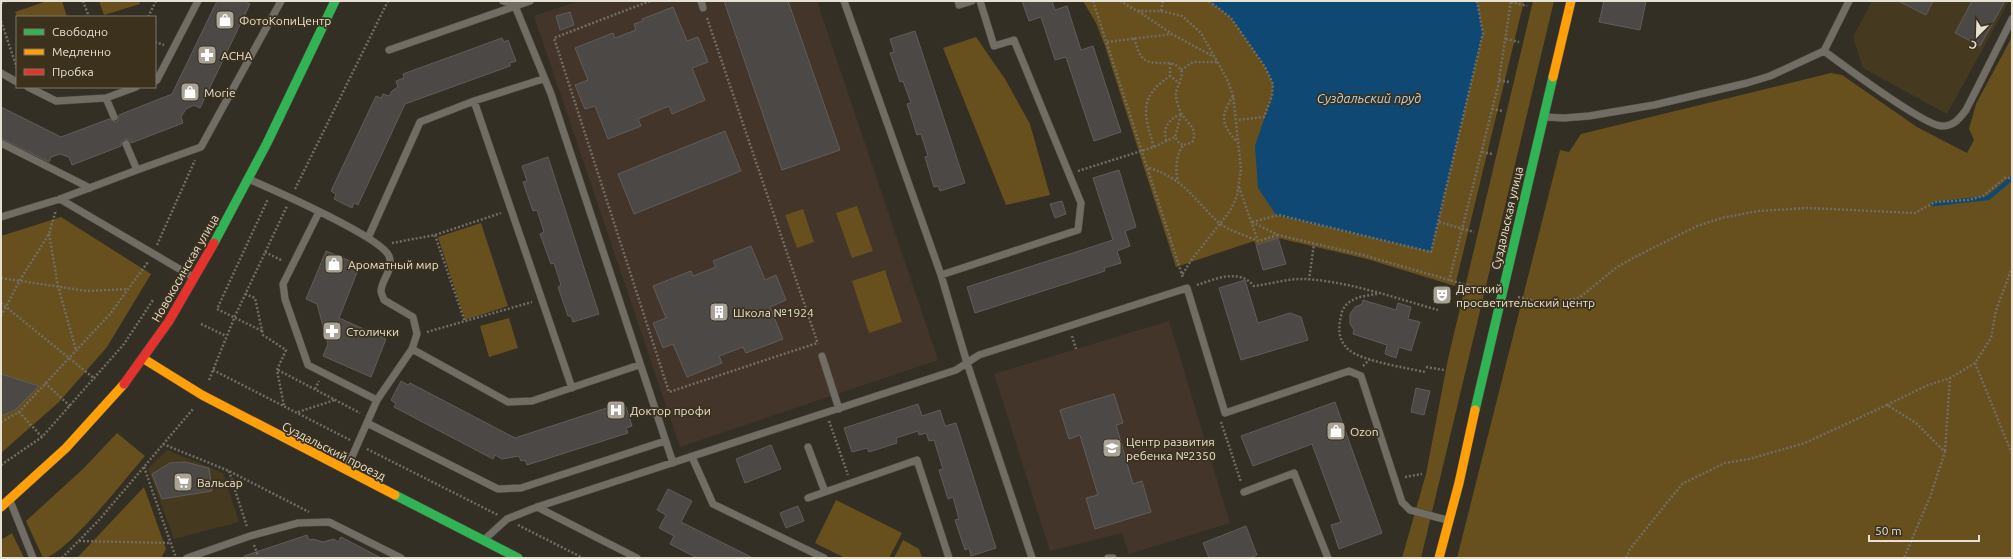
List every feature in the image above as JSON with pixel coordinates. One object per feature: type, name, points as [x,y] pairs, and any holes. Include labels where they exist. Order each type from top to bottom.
[{"type":"street","name":"Новокосинская улица","points":[[1,507],[70,444],[144,359],[195,278],[249,179],[336,1]]},
{"type":"street","name":"Суздальская улица","points":[[1439,558],[1571,1]]},
{"type":"street","name":"Суздальский проезд","points":[[144,359],[202,395],[518,558]]},
{"type":"lane","points":[[156,80],[198,1]]},
{"type":"lane","points":[[1,217],[60,199],[201,147],[281,1]]},
{"type":"lane","points":[[503,1],[515,3]]},
{"type":"lane","points":[[389,50],[515,3],[530,1]]},
{"type":"lane","points":[[844,1],[941,275],[967,363],[1032,558]]},
{"type":"lane","points":[[958,1],[959,5],[972,1]]},
{"type":"lane","points":[[941,275],[1078,230],[1081,203],[1014,40],[994,46],[980,1]]},
{"type":"lane","points":[[1544,117],[1589,116],[1654,105],[1747,83],[1770,76],[1824,51],[1849,1]]},
{"type":"lane","points":[[515,3],[543,79],[551,94],[639,365],[673,463]]},
{"type":"lane","points":[[1824,51],[1882,92],[1929,122],[1940,126],[1951,126],[1959,120],[1966,110],[2012,19]]},
{"type":"lane","points":[[1,73],[16,81]]},
{"type":"lane","points":[[368,238],[420,122],[474,101],[543,79]]},
{"type":"lane","points":[[30,88],[56,101],[106,98],[133,88]]},
{"type":"lane","points":[[106,98],[114,117]]},
{"type":"lane","points":[[474,101],[572,388]]},
{"type":"lane","points":[[1,143],[90,188]]},
{"type":"lane","points":[[126,144],[137,170]]},
{"type":"lane","points":[[249,179],[319,212],[380,246],[388,255],[390,268],[381,291],[384,300],[413,317],[417,334],[412,349],[377,400],[346,470]]},
{"type":"lane","points":[[60,199],[195,278]]},
{"type":"lane","points":[[319,212],[283,284],[285,299],[308,365],[377,400]]},
{"type":"lane","points":[[484,540],[506,519],[537,507],[956,370],[979,355],[1187,288],[1225,413],[1349,371],[1361,376],[1402,502],[1410,510],[1449,520]]},
{"type":"lane","points":[[412,349],[508,402],[532,400],[639,365]]},
{"type":"lane","points":[[822,356],[839,409]]},
{"type":"lane","points":[[368,420],[498,489],[521,488],[665,441]]},
{"type":"lane","points":[[808,447],[825,492]]},
{"type":"lane","points":[[692,457],[713,504],[824,558]]},
{"type":"lane","points":[[808,498],[917,460],[949,558]]},
{"type":"lane","points":[[1244,492],[1294,473],[1328,558]]},
{"type":"lane","points":[[10,500],[33,558]]},
{"type":"lane","points":[[537,507],[637,558]]},
{"type":"lane","points":[[187,558],[250,536],[298,523],[329,522],[400,558]]},
{"type":"lane","points":[[1108,558],[1113,558]]},
{"type":"path","points":[[1,3],[6,1]]},
{"type":"path","points":[[84,1],[89,16]]},
{"type":"path","points":[[148,16],[156,1]]},
{"type":"path","points":[[388,1],[290,198],[234,316],[213,370],[583,558]]},
{"type":"path","points":[[650,1],[554,38],[669,392],[817,343]]},
{"type":"path","points":[[1093,1],[1187,288]]},
{"type":"path","points":[[1120,1],[1138,11],[1172,34],[1216,58]]},
{"type":"path","points":[[1161,11],[1163,1]]},
{"type":"path","points":[[1209,1],[1231,18],[1265,67],[1273,84],[1272,96],[1264,117],[1237,120]]},
{"type":"path","points":[[1252,222],[1279,215],[1431,252],[1483,33],[1477,1]]},
{"type":"path","points":[[1449,281],[1500,80],[1511,1],[1527,6]]},
{"type":"path","points":[[702,5],[822,356]]},
{"type":"path","points":[[1138,11],[1161,11],[1182,16],[1201,33],[1228,79],[1233,95],[1237,120],[1237,142],[1240,169],[1237,196],[1230,211],[1192,259],[1182,275]]},
{"type":"path","points":[[1,21],[16,65]]},
{"type":"path","points":[[1107,42],[1172,34]]},
{"type":"path","points":[[1134,38],[1139,54],[1144,60],[1152,63],[1170,63],[1178,66],[1181,70],[1182,78],[1175,92],[1181,114],[1194,130],[1195,134],[1193,141],[1184,146],[1175,169],[1178,181]]},
{"type":"path","points":[[1506,39],[1518,42]]},
{"type":"path","points":[[1181,70],[1193,62],[1218,62]]},
{"type":"path","points":[[1170,63],[1170,76]]},
{"type":"path","points":[[1170,76],[1179,83]]},
{"type":"path","points":[[1154,147],[1145,112],[1153,89],[1170,76]]},
{"type":"path","points":[[1500,80],[1509,82]]},
{"type":"path","points":[[1233,95],[1227,106],[1223,119],[1226,129],[1237,142]]},
{"type":"path","points":[[1492,109],[1502,111]]},
{"type":"path","points":[[1181,114],[1175,137],[1179,143],[1184,146]]},
{"type":"path","points":[[1166,141],[1164,132],[1167,124],[1172,118],[1181,114]]},
{"type":"path","points":[[1069,173],[1154,147],[1175,137]]},
{"type":"path","points":[[1,422],[18,412],[110,314],[153,254],[201,147]]},
{"type":"path","points":[[1482,152],[1492,154]]},
{"type":"path","points":[[1148,168],[1163,172],[1178,181],[1199,200],[1220,224],[1258,241],[1278,236]]},
{"type":"path","points":[[1520,298],[1546,303],[1579,298],[1617,267],[1633,258],[1697,226],[1722,218],[1758,211],[1808,208],[1915,213],[1935,202],[1968,200],[1983,196],[2005,178],[2012,178]]},
{"type":"path","points":[[1238,186],[1258,241]]},
{"type":"path","points":[[1,316],[20,280],[49,234],[60,199]]},
{"type":"path","points":[[262,331],[217,308],[268,199],[274,201]]},
{"type":"path","points":[[281,204],[287,206]]},
{"type":"path","points":[[380,246],[435,235],[511,210]]},
{"type":"path","points":[[1252,222],[1278,236],[1363,255],[1461,285]]},
{"type":"path","points":[[1439,222],[1474,232]]},
{"type":"path","points":[[49,234],[58,286],[76,350]]},
{"type":"path","points":[[435,235],[464,322]]},
{"type":"path","points":[[1309,280],[1314,244]]},
{"type":"path","points":[[1626,558],[1630,550],[1682,484],[1725,463],[1749,459],[1805,443],[1926,386],[1950,378],[1976,363],[1991,338],[1996,310],[2012,268]]},
{"type":"path","points":[[1204,283],[1226,276],[1238,277],[1250,281],[1254,286],[1309,280],[1352,286],[1438,310]]},
{"type":"path","points":[[1,278],[87,291],[128,289]]},
{"type":"path","points":[[245,294],[255,298],[263,335],[286,350],[277,370],[284,406]]},
{"type":"path","points":[[1379,294],[1357,297],[1347,304],[1341,313],[1338,328],[1340,338],[1349,350],[1360,356],[1425,372]]},
{"type":"path","points":[[417,334],[542,299]]},
{"type":"path","points":[[1,465],[42,437],[95,379],[124,344],[152,300]]},
{"type":"path","points":[[1,303],[70,357],[95,379]]},
{"type":"path","points":[[201,324],[226,336]]},
{"type":"path","points":[[1976,363],[2012,454]]},
{"type":"path","points":[[1426,367],[1444,370]]},
{"type":"path","points":[[277,370],[335,400],[368,420]]},
{"type":"path","points":[[1904,558],[1930,497],[1945,452],[1950,378]]},
{"type":"path","points":[[45,383],[70,406]]},
{"type":"path","points":[[298,413],[335,400]]},
{"type":"path","points":[[1887,405],[1916,423],[1945,452]]},
{"type":"path","points":[[62,558],[99,520],[192,411]]},
{"type":"path","points":[[18,412],[42,437]]},
{"type":"path","points":[[826,413],[851,483]]},
{"type":"path","points":[[163,444],[229,471],[329,522]]},
{"type":"path","points":[[144,467],[176,558]]},
{"type":"path","points":[[229,471],[258,556]]},
{"type":"path","points":[[79,541],[171,543]]},
{"type":"shaded area","points":[[47,1],[62,1],[67,16],[17,16],[15,12]]},
{"type":"shaded area","points":[[99,1],[139,1],[140,4],[104,15]]},
{"type":"shaded area","points":[[579,1],[817,1],[938,360],[680,447],[534,16]]},
{"type":"shaded area","points":[[1083,1],[1524,1],[1455,286],[1367,259],[1278,238],[1256,245],[1254,241],[1176,267],[1105,46],[1096,23]]},
{"type":"shaded area","points":[[1533,1],[1554,1],[1421,558],[1402,558],[1426,474],[1448,359]]},
{"type":"shaded area","points":[[1872,1],[2009,1],[1947,114],[1863,68],[1853,37]]},
{"type":"shaded area","points":[[976,37],[1005,79],[1030,124],[1050,195],[1006,205],[943,48]]},
{"type":"shaded area","points":[[2012,37],[2012,558],[1457,558],[1560,150],[1569,152],[1581,134],[1831,73],[1842,75],[1917,127],[1967,153],[1974,140],[1969,129],[1976,104]]},
{"type":"shaded area","points":[[857,206],[873,251],[852,258],[836,213]]},
{"type":"shaded area","points":[[803,209],[814,242],[797,248],[785,215]]},
{"type":"shaded area","points":[[61,217],[151,274],[107,347],[59,402],[1,453],[1,236]]},
{"type":"shaded area","points":[[481,223],[508,306],[465,320],[438,237]]},
{"type":"shaded area","points":[[885,270],[902,322],[869,333],[852,281]]},
{"type":"shaded area","points":[[509,318],[518,348],[489,357],[480,326]]},
{"type":"shaded area","name":"Центр развития ребенка №2350","points":[[1169,321],[1230,523],[1129,554],[1122,533],[1050,551],[994,374]]},
{"type":"shaded area","points":[[117,433],[145,456],[96,514],[66,545],[53,554],[43,558],[26,521],[84,468]]},
{"type":"shaded area","points":[[167,450],[223,473],[239,522],[174,539],[148,469]]},
{"type":"shaded area","points":[[144,487],[166,549],[161,558],[77,558]]},
{"type":"shaded area","points":[[836,500],[902,533],[889,558],[845,558],[815,543]]},
{"type":"shaded area","points":[[12,533],[24,558],[1,558],[1,540]]},
{"type":"shaded area","points":[[903,540],[919,549],[922,558],[894,558]]},
{"type":"water","name":"Суздальский пруд","points":[[1209,1],[1477,1],[1483,33],[1431,252],[1276,215],[1258,188],[1255,146],[1272,96],[1273,84],[1265,67],[1231,18]]},
{"type":"building","points":[[217,1],[244,1],[250,4],[200,108],[194,105],[186,109],[181,117],[183,123],[131,143],[129,140],[124,139],[121,146],[72,165],[69,157],[60,154],[51,157],[49,162],[1,138],[1,107],[61,137],[109,119],[116,122],[119,115],[172,94]]},
{"type":"building","points":[[724,1],[788,1],[840,150],[782,170]]},
{"type":"building","points":[[1022,1],[1052,1],[1055,10],[1067,6],[1081,50],[1093,46],[1121,132],[1094,141],[1066,57],[1055,60],[1041,17],[1029,21]]},
{"type":"building","points":[[1604,1],[1646,1],[1640,30],[1599,22]]},
{"type":"building","points":[[1898,1],[1933,1],[1926,15]]},
{"type":"building","points":[[1972,1],[2005,1],[1980,46],[1955,33]]},
{"type":"building","points":[[673,7],[687,41],[698,37],[708,62],[692,68],[705,100],[672,114],[669,106],[638,119],[641,126],[608,139],[595,106],[585,109],[575,85],[588,80],[575,48],[613,33],[615,38],[636,30],[634,24],[643,21],[642,19]]},
{"type":"building","points":[[570,12],[574,25],[560,30],[556,16]]},
{"type":"building","points":[[915,31],[965,183],[940,191],[938,186],[934,187],[925,157],[928,156],[921,134],[917,135],[907,104],[911,103],[903,81],[900,82],[890,53],[894,52],[890,39]]},
{"type":"building","points":[[502,38],[504,42],[508,40],[516,61],[510,63],[510,66],[405,104],[358,205],[354,203],[352,208],[334,199],[336,194],[331,191],[376,96],[381,98],[383,94],[389,96],[392,91],[398,87],[396,81],[404,78],[403,74]]},
{"type":"building","points":[[725,131],[741,171],[634,214],[618,174]]},
{"type":"building","points":[[548,157],[599,314],[573,322],[571,316],[568,316],[558,287],[561,285],[554,263],[551,264],[540,234],[544,232],[537,210],[533,211],[523,182],[527,181],[522,166]]},
{"type":"building","points":[[1119,170],[1136,227],[1125,231],[1130,246],[1117,251],[1121,263],[1104,268],[1105,271],[975,313],[967,287],[1113,240],[1093,178]]},
{"type":"building","points":[[1062,201],[1066,214],[1055,218],[1050,204]]},
{"type":"building","points":[[1278,238],[1286,264],[1263,270],[1256,245]]},
{"type":"building","name":"Школа №1924","points":[[751,246],[765,280],[776,275],[786,300],[770,307],[783,339],[746,353],[743,347],[719,356],[722,363],[687,377],[673,344],[663,348],[653,323],[666,318],[653,286],[691,271],[693,276],[716,267],[713,261]]},
{"type":"building","points":[[326,251],[360,265],[339,318],[386,339],[371,377],[323,356],[328,344],[317,304],[306,299]]},
{"type":"building","points":[[1245,280],[1258,323],[1290,313],[1301,317],[1308,340],[1241,360],[1219,288]]},
{"type":"building","points":[[1363,300],[1396,310],[1398,303],[1411,307],[1408,319],[1420,322],[1411,351],[1399,347],[1396,358],[1385,354],[1387,345],[1353,334],[1354,330],[1350,324],[1350,314],[1355,307],[1362,304]]},
{"type":"building","points":[[1,374],[39,386],[15,410],[1,416]]},
{"type":"building","points":[[401,381],[408,385],[410,383],[515,438],[619,404],[620,408],[626,407],[632,426],[626,428],[628,433],[527,465],[525,460],[521,461],[519,456],[502,459],[495,455],[493,459],[394,407],[396,404],[391,400]]},
{"type":"building","points":[[1416,388],[1430,391],[1424,415],[1411,412]]},
{"type":"building","points":[[1114,394],[1123,423],[1116,425],[1133,484],[1142,481],[1151,512],[1095,529],[1086,498],[1098,495],[1080,435],[1069,439],[1060,410]]},
{"type":"building","points":[[1335,402],[1382,533],[1339,549],[1331,525],[1341,522],[1312,444],[1253,466],[1241,436]]},
{"type":"building","points":[[918,404],[922,416],[940,410],[945,426],[956,423],[996,548],[971,556],[969,548],[965,550],[955,520],[959,519],[953,497],[948,499],[939,470],[943,469],[934,440],[929,441],[926,433],[919,435],[918,431],[896,438],[897,443],[869,452],[867,448],[852,452],[844,428]]},
{"type":"building","points":[[771,445],[781,469],[745,483],[736,459]]},
{"type":"building","name":"Вальсар","points":[[185,462],[209,468],[212,491],[162,499],[152,474],[170,463]]},
{"type":"building","points":[[668,489],[692,501],[681,522],[753,558],[697,558],[670,544],[674,536],[659,528],[666,515],[657,510]]},
{"type":"building","points":[[798,506],[804,521],[786,528],[780,513]]},
{"type":"building","points":[[1246,526],[1257,555],[1250,558],[1209,558],[1203,543]]},
{"type":"building","points":[[307,535],[309,540],[313,539],[323,542],[334,539],[338,542],[341,537],[381,558],[245,558],[244,556]]},
{"type":"waterway","points":[[1933,204],[1988,198],[2012,178]]},
{"type":"traffic: fast","points":[[214,243],[267,143],[335,1]]},
{"type":"traffic: fast","points":[[1475,410],[1553,77]]},
{"type":"traffic: fast","points":[[395,495],[518,558]]},
{"type":"traffic: slow","points":[[1553,77],[1571,1]]},
{"type":"traffic: slow","points":[[144,359],[202,395],[395,495]]},
{"type":"traffic: slow","points":[[1,507],[66,448],[124,384]]},
{"type":"traffic: slow","points":[[1439,558],[1459,483],[1475,410]]},
{"type":"traffic: jam","points":[[124,384],[169,321],[214,243]]},
{"type":"place","name":"ФотоКопиЦентр","points":[[225,20]]},
{"type":"place","name":"АСНА","points":[[207,55]]},
{"type":"place","name":"Morie","points":[[190,92]]},
{"type":"place","name":"Ароматный мир","points":[[334,264]]},
{"type":"place","name":"Детский просветительский центр","points":[[1442,295]]},
{"type":"place","name":"Школа №1924","points":[[719,312]]},
{"type":"place","name":"Столички","points":[[332,331]]},
{"type":"place","name":"Доктор профи","points":[[616,410]]},
{"type":"place","name":"Ozon","points":[[1336,431]]},
{"type":"place","name":"Центр развития ребенка №2350","points":[[1112,448]]},
{"type":"place","name":"Вальсар","points":[[183,482]]}]
